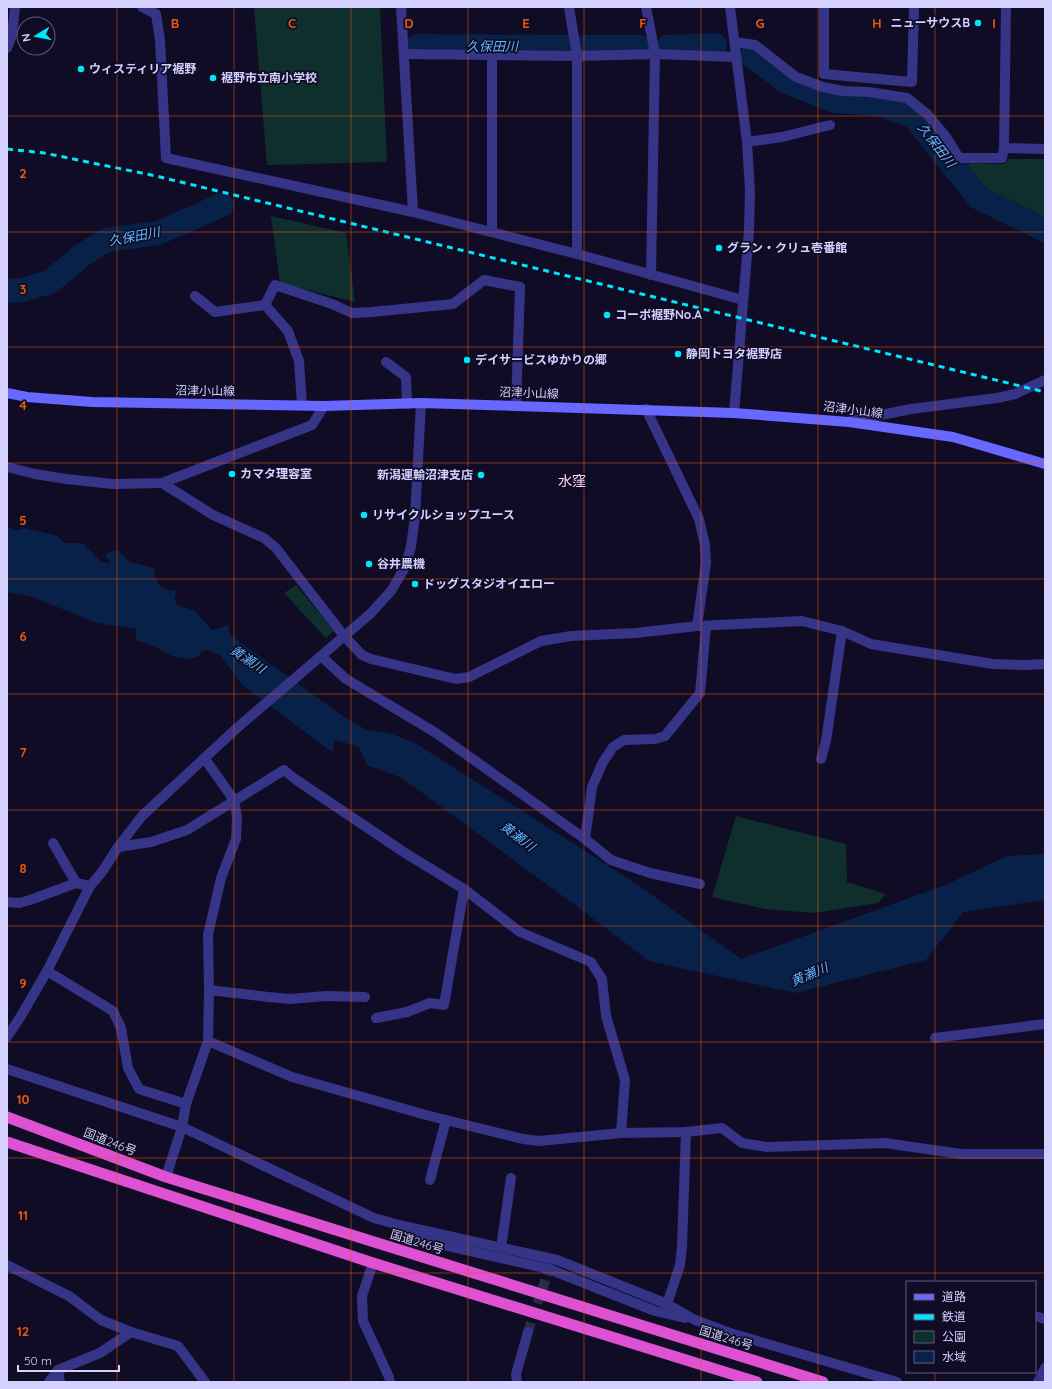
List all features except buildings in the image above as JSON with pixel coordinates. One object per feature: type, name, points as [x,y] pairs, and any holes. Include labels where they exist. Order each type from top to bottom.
[{"type":"highway","name":"国道246号","points":[[7,1117],[166,1178],[823,1382]]},
{"type":"highway","points":[[7,1142],[373,1263],[757,1382]]},
{"type":"main road","name":"沼津小山線","points":[[7,393],[92,402],[324,406],[421,404],[734,413],[849,422],[953,437],[1045,464]]},
{"type":"street","points":[[7,48],[12,35],[15,7]]},
{"type":"street","points":[[142,7],[156,14],[160,40],[166,158],[413,212],[576,254],[743,300]]},
{"type":"street","points":[[401,7],[413,212]]},
{"type":"street","points":[[569,7],[578,56],[576,254]]},
{"type":"street","points":[[646,7],[655,54],[651,275]]},
{"type":"street","points":[[730,7],[747,142],[750,191],[749,231],[734,413]]},
{"type":"street","points":[[823,87],[824,7]]},
{"type":"street","points":[[824,74],[912,82],[914,7]]},
{"type":"street","points":[[735,42],[755,44],[796,77],[823,87],[843,91],[869,92],[908,98],[927,114],[946,137],[959,158],[1002,158],[1004,148],[1006,7]]},
{"type":"street","points":[[404,54],[578,56],[655,54],[736,57]]},
{"type":"street","points":[[492,54],[492,232]]},
{"type":"street","points":[[747,142],[782,137],[830,125]]},
{"type":"street","points":[[1004,148],[1045,149]]},
{"type":"street","points":[[265,305],[275,285],[332,304],[352,313],[453,304],[484,280],[520,287],[516,406]]},
{"type":"street","points":[[194,296],[215,312],[265,305]]},
{"type":"street","points":[[265,305],[288,331],[298,361],[302,405]]},
{"type":"street","points":[[386,362],[406,377],[407,404]]},
{"type":"street","points":[[849,422],[910,409],[997,398],[1015,394],[1045,380]]},
{"type":"street","points":[[7,1037],[47,971],[90,886],[102,872],[118,847],[142,816],[238,727],[370,614],[391,591],[404,569],[411,547],[421,404]]},
{"type":"street","points":[[7,467],[35,474],[66,479],[113,484],[162,483],[312,425],[324,406]]},
{"type":"street","points":[[585,839],[592,787],[602,762],[613,747],[624,740],[654,739],[665,736],[700,694],[701,626],[706,563],[705,545],[696,512],[646,410]]},
{"type":"street","points":[[162,483],[213,515],[264,538],[276,548],[344,636],[362,655],[371,659],[456,679],[469,677],[541,641],[571,636],[636,633],[701,626],[802,621],[842,630],[870,644],[993,664],[1045,664]]},
{"type":"street","points":[[821,760],[826,741],[842,630]]},
{"type":"street","points":[[319,658],[346,679],[436,733],[585,839],[611,860],[650,873],[700,884]]},
{"type":"street","points":[[166,1178],[182,1127],[186,1104],[208,1041],[208,935],[221,878],[236,839],[237,817],[234,800],[205,759]]},
{"type":"street","points":[[118,847],[151,842],[187,830],[284,770],[405,853],[464,889],[520,932],[591,962],[602,979],[606,1016],[625,1080],[621,1133]]},
{"type":"street","points":[[53,843],[76,883]]},
{"type":"street","points":[[7,902],[19,903],[30,900],[76,883],[90,886]]},
{"type":"street","points":[[376,1018],[407,1012],[430,1003],[444,1005],[464,889]]},
{"type":"street","points":[[47,971],[113,1012],[120,1028],[128,1068],[139,1090],[186,1104]]},
{"type":"street","points":[[209,990],[268,998],[290,999],[326,996],[365,997]]},
{"type":"street","points":[[935,1038],[1045,1024]]},
{"type":"street","points":[[208,1041],[292,1077],[523,1140],[539,1141],[621,1133],[686,1132],[722,1128],[742,1143],[768,1148],[885,1142],[961,1154],[1045,1154]]},
{"type":"street","points":[[7,1069],[182,1127],[374,1218],[399,1226],[557,1260],[667,1304],[695,1320]]},
{"type":"street","points":[[430,1180],[446,1120]]},
{"type":"street","points":[[667,1304],[680,1265],[686,1132]]},
{"type":"street","points":[[501,1248],[512,1178]]},
{"type":"street","points":[[399,1226],[404,1236],[549,1269],[654,1311],[695,1320],[730,1333],[897,1382]]},
{"type":"street","points":[[373,1263],[362,1296],[363,1322],[390,1382]]},
{"type":"street","points":[[7,1265],[69,1296],[101,1320],[131,1332],[178,1346],[205,1382]]},
{"type":"street","points":[[49,1382],[58,1370],[100,1353],[131,1332]]},
{"type":"street","points":[[517,1382],[516,1374],[528,1332]]},
{"type":"street","points":[[1038,1382],[1045,1368]]},
{"type":"street","points":[[58,1370],[60,1382]]},
{"type":"green space","points":[[254,7],[380,7],[387,162],[267,165]]},
{"type":"green space","points":[[1009,159],[1045,159],[1045,221],[981,192],[964,166],[972,163],[1004,164]]},
{"type":"green space","points":[[271,216],[346,233],[355,302],[280,283]]},
{"type":"green space","points":[[296,585],[334,631],[326,638],[284,593]]},
{"type":"green space","points":[[736,816],[846,844],[847,882],[886,894],[878,903],[813,913],[765,909],[712,897]]},
{"type":"water","name":"黄瀬川","points":[[7,526],[15,531],[25,528],[58,536],[64,543],[82,543],[102,563],[110,563],[105,554],[117,550],[130,562],[154,568],[156,579],[160,586],[177,591],[174,597],[177,605],[195,611],[212,630],[228,625],[230,635],[347,719],[367,730],[389,733],[415,743],[637,884],[741,959],[945,885],[1007,856],[1045,854],[1045,900],[963,912],[926,960],[795,993],[649,961],[402,778],[367,765],[359,747],[335,740],[332,752],[242,685],[220,655],[207,650],[201,652],[198,657],[187,659],[172,656],[158,648],[136,640],[136,629],[97,623],[30,596],[7,592]]},
{"type":"waterway","name":"久保田川","points":[[668,47],[715,45]]},
{"type":"waterway","name":"久保田川","points":[[418,46],[566,47]]},
{"type":"waterway","name":"久保田川","points":[[585,47],[641,47]]},
{"type":"waterway","name":"久保田川","points":[[752,56],[787,82],[835,101],[879,104],[914,117],[979,198],[1045,230]]},
{"type":"waterway","name":"久保田川","points":[[7,291],[22,290],[50,282],[81,256],[106,240],[158,233],[222,205]]},
{"type":"tunnel","points":[[528,1332],[549,1269]]},
{"type":"railway","points":[[7,149],[44,153],[156,176],[1045,392]]},
{"type":"place","name":"ニューサウスB","points":[[978,23]]},
{"type":"place","name":"ウィスティリア裾野","points":[[81,69]]},
{"type":"place","name":"裾野市立南小学校","points":[[213,78]]},
{"type":"place","name":"グラン・クリュ壱番館","points":[[719,248]]},
{"type":"place","name":"コーポ裾野No.A","points":[[607,315]]},
{"type":"place","name":"静岡トヨタ裾野店","points":[[678,354]]},
{"type":"place","name":"デイサービスゆかりの郷","points":[[467,360]]},
{"type":"place","name":"カマタ理容室","points":[[232,474]]},
{"type":"place","name":"新潟運輸沼津支店","points":[[481,475]]},
{"type":"place","name":"リサイクルショップユース","points":[[364,515]]},
{"type":"place","name":"谷井農機","points":[[369,564]]},
{"type":"place","name":"ドッグスタジオイエロー","points":[[415,584]]},
{"type":"district","name":"水窪","points":[[572,481]]}]
